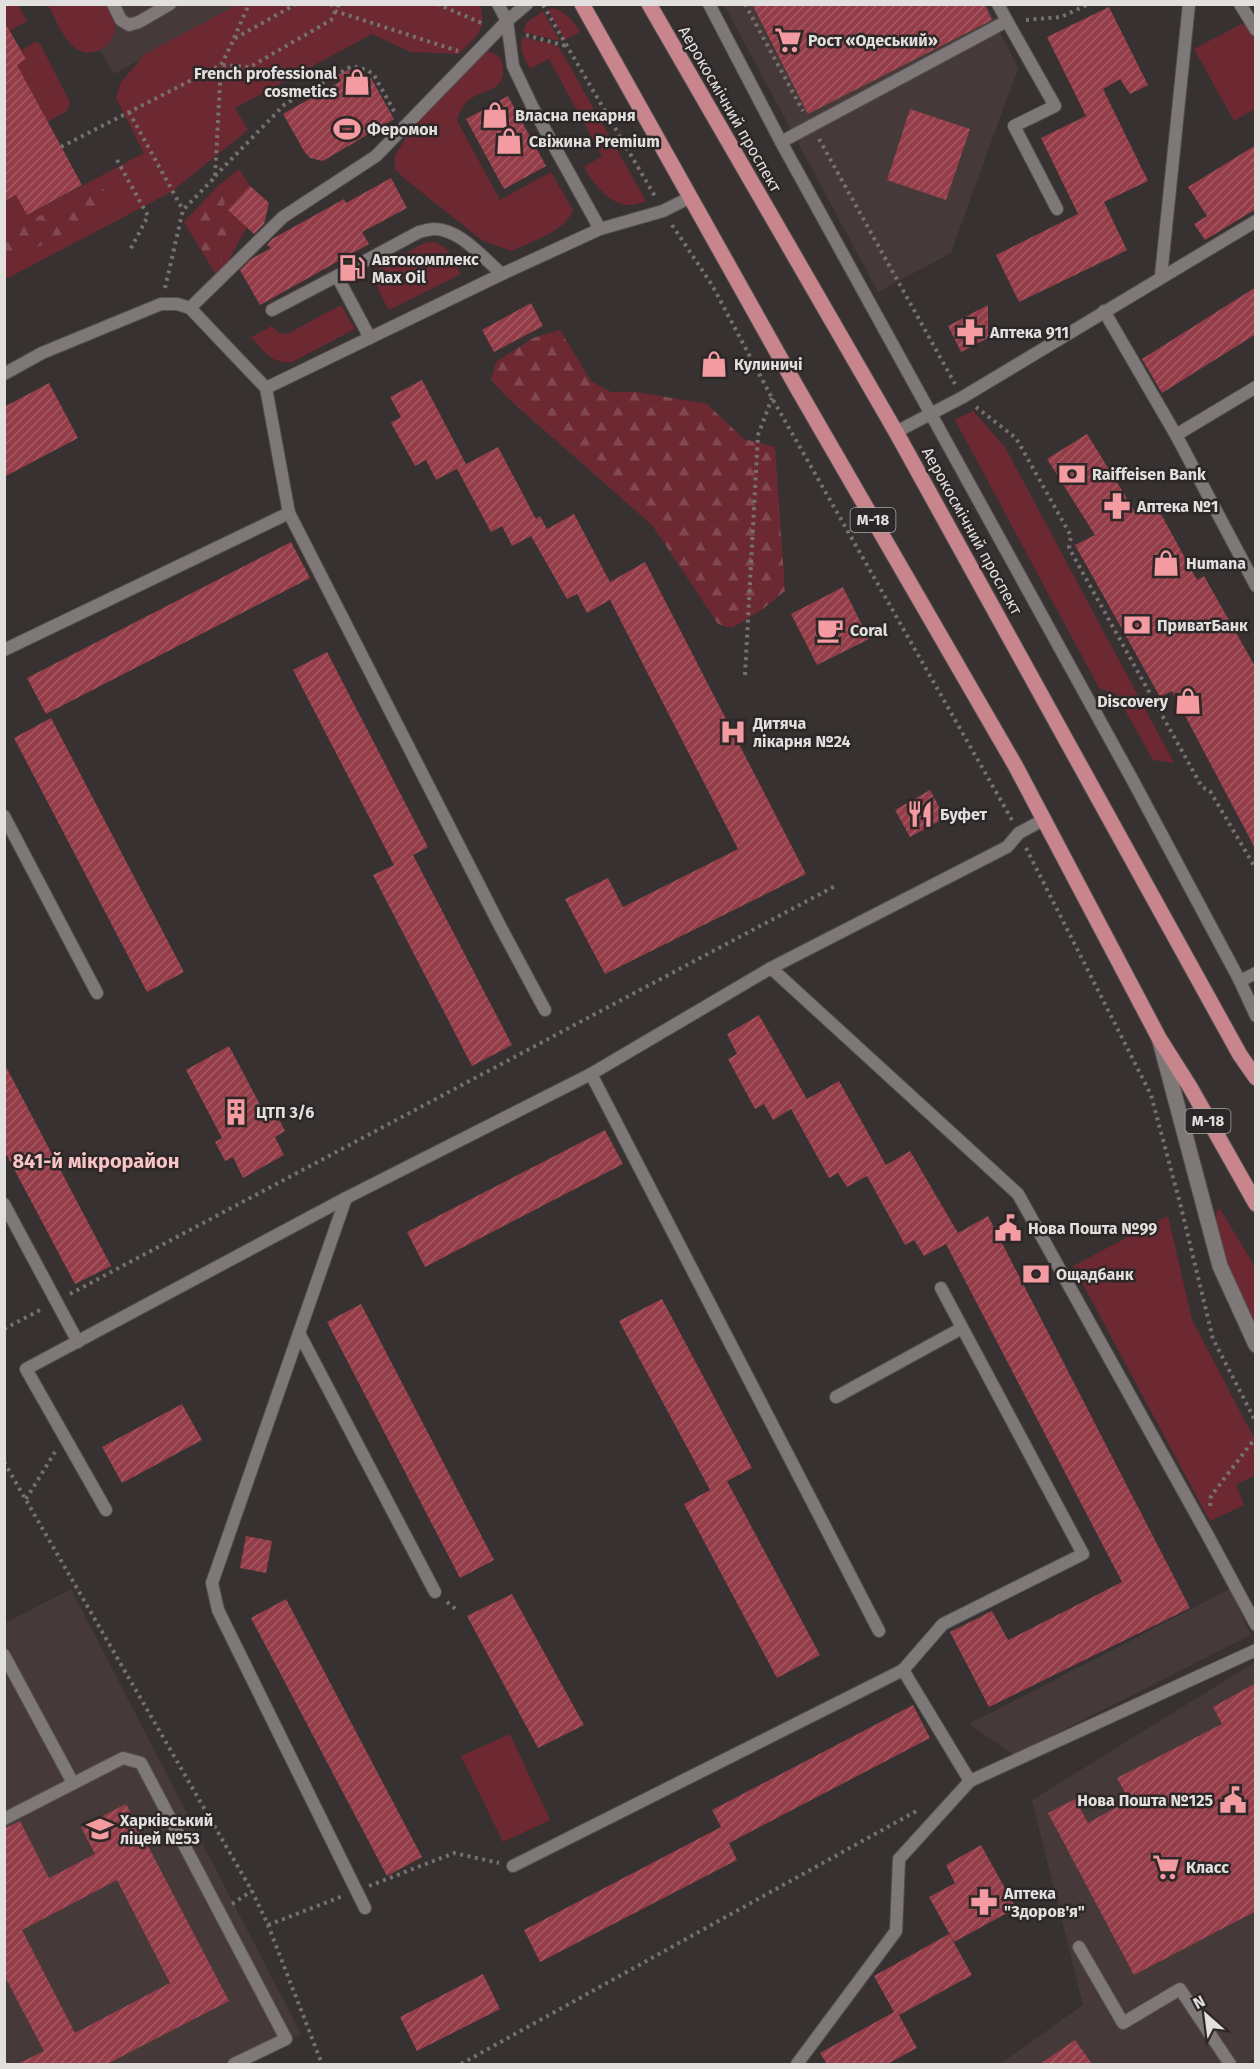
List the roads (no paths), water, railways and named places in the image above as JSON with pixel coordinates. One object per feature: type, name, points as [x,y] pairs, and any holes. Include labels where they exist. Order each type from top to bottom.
[{"type":"main road","name":"М-18","points":[[582,4],[796,386],[1045,819],[1159,1038],[1190,1087],[1256,1204]]},
{"type":"main road","name":"Аерокосмічний проспект","points":[[649,4],[896,432],[1240,1055],[1256,1078]]},
{"type":"street","points":[[1159,1038],[1220,1266],[1256,1345]]},
{"type":"lane","points":[[113,4],[121,20],[129,25],[139,22],[170,4]]},
{"type":"lane","points":[[498,4],[507,21],[513,66],[533,108],[600,230]]},
{"type":"lane","points":[[190,308],[263,234],[283,217],[376,156],[507,21],[527,4]]},
{"type":"lane","points":[[709,4],[780,142],[1240,981],[1256,1016]]},
{"type":"lane","points":[[998,4],[1055,106],[1014,126],[1057,209]]},
{"type":"lane","points":[[1161,276],[1189,4]]},
{"type":"lane","points":[[1240,4],[1256,30]]},
{"type":"lane","points":[[780,142],[1007,21]]},
{"type":"lane","points":[[266,388],[502,274],[600,230],[663,211],[691,197]]},
{"type":"lane","points":[[896,432],[963,397],[1104,310],[1256,221]]},
{"type":"lane","points":[[272,310],[416,233],[433,229],[444,231],[461,239],[502,274]]},
{"type":"lane","points":[[337,276],[370,338]]},
{"type":"lane","points":[[4,374],[42,353],[161,304],[177,303],[190,308],[266,388],[289,513],[545,1010]]},
{"type":"lane","points":[[1104,310],[1176,435],[1256,586]]},
{"type":"lane","points":[[1176,435],[1256,387]]},
{"type":"lane","points":[[4,650],[289,513]]},
{"type":"lane","points":[[4,816],[97,993]]},
{"type":"lane","points":[[106,1510],[26,1370],[346,1198],[591,1074],[771,968],[1007,847],[1019,834],[1045,819]]},
{"type":"lane","points":[[771,968],[1018,1194],[1256,1625]]},
{"type":"lane","points":[[1240,981],[1256,973]]},
{"type":"lane","points":[[591,1074],[879,1631]]},
{"type":"lane","points":[[346,1198],[212,1583],[218,1610],[365,1908]]},
{"type":"lane","points":[[4,1204],[78,1342]]},
{"type":"lane","points":[[513,1866],[903,1670],[943,1624],[1083,1554],[941,1288]]},
{"type":"lane","points":[[836,1397],[962,1328]]},
{"type":"lane","points":[[299,1333],[435,1592]]},
{"type":"lane","points":[[797,2064],[896,1930],[898,1859],[970,1781],[1256,1650]]},
{"type":"lane","points":[[4,1654],[73,1783]]},
{"type":"lane","points":[[903,1670],[970,1781]]},
{"type":"lane","points":[[4,1819],[123,1758],[141,1763],[286,2039],[234,2064]]},
{"type":"lane","points":[[1079,1947],[1123,2023],[1180,1989],[1230,2064]]},
{"type":"place","name":"Рост «Одеський»","points":[[788,40]]},
{"type":"place","name":"French professional cosmetics","points":[[357,82]]},
{"type":"place","name":"Власна пекарня","points":[[495,115]]},
{"type":"place","name":"Феромон","points":[[347,129]]},
{"type":"place","name":"Свіжина Premium","points":[[509,141]]},
{"type":"place","name":"Автокомплекс Max Oil","points":[[352,268]]},
{"type":"place","name":"Аптека 911","points":[[970,332]]},
{"type":"place","name":"Кулиничі","points":[[714,364]]},
{"type":"place","name":"Raiffeisen Bank","points":[[1072,474]]},
{"type":"place","name":"Аптека №1","points":[[1117,506]]},
{"type":"place","name":"Humana","points":[[1166,563]]},
{"type":"place","name":"ПриватБанк","points":[[1137,625]]},
{"type":"place","name":"Coral","points":[[830,630]]},
{"type":"place","name":"Discovery","points":[[1188,701]]},
{"type":"place","name":"Дитяча лікарня №24","points":[[733,732]]},
{"type":"place","name":"Буфет","points":[[920,814]]},
{"type":"place","name":"ЦТП 3/6","points":[[236,1112]]},
{"type":"place","name":"Нова Пошта №99","points":[[1008,1228]]},
{"type":"place","name":"Ощадбанк","points":[[1036,1274]]},
{"type":"place","name":"Нова Пошта №125","points":[[1233,1800]]},
{"type":"place","name":"Харківський ліцей №53","points":[[100,1829]]},
{"type":"place","name":"Класс","points":[[1166,1867]]},
{"type":"place","name":"Аптека \"Здоров'я\"","points":[[984,1902]]},
{"type":"district","name":"841-й мікрорайон","points":[[96,1161]]}]
